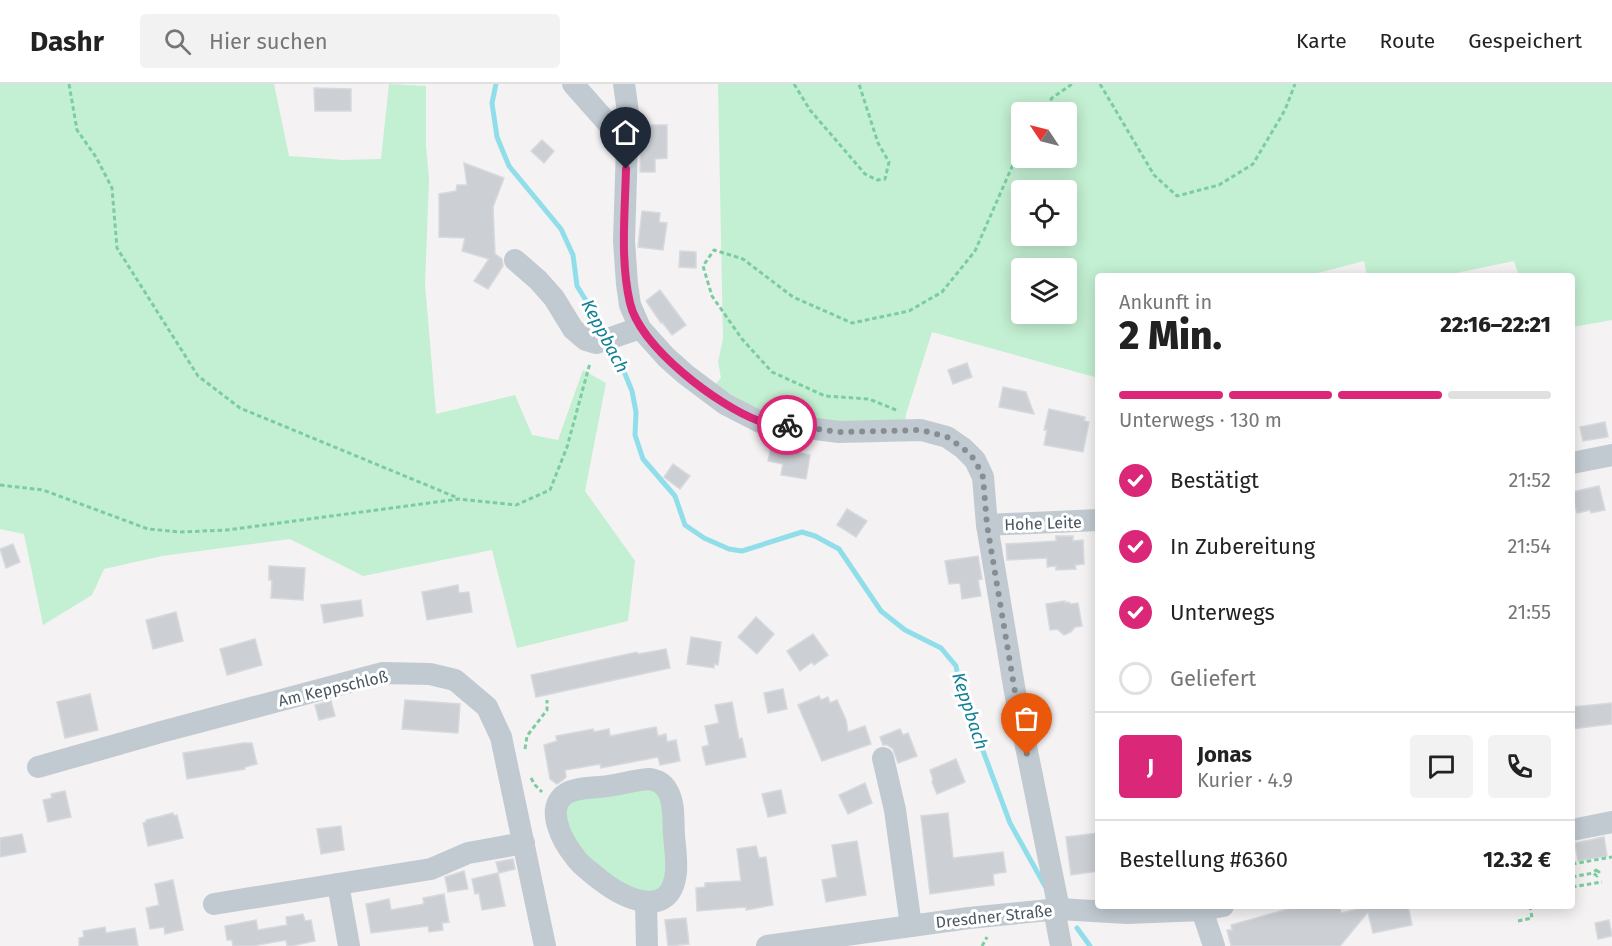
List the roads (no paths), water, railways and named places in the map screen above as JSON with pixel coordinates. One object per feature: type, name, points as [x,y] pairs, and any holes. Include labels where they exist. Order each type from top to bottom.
[{"type":"street","points":[[573,84],[627,145]]},
{"type":"street","points":[[624,84],[628,112],[624,241],[633,330],[725,404],[760,422],[839,432],[921,430],[947,437],[975,460],[983,477],[987,525],[1061,946]]},
{"type":"street","points":[[515,260],[554,298],[573,329],[586,340],[600,342],[633,330]]},
{"type":"street","points":[[1575,462],[1612,455]]},
{"type":"street","name":"Hohe Leite","points":[[987,525],[1095,520]]},
{"type":"street","name":"Am Keppschloß","points":[[38,768],[161,732],[383,673],[429,674],[455,680],[487,707],[501,737],[545,946]]},
{"type":"street","points":[[883,758],[895,810],[911,926]]},
{"type":"street","points":[[649,779],[657,780],[669,792],[672,804],[675,874],[671,888],[665,897],[657,902],[646,902],[636,900],[607,885],[575,858],[556,823],[557,804],[568,792],[649,779]]},
{"type":"street","points":[[1575,829],[1612,822]]},
{"type":"street","points":[[214,904],[431,869],[468,853],[524,843]]},
{"type":"street","points":[[338,884],[349,946]]},
{"type":"street","points":[[646,902],[647,946]]},
{"type":"street","name":"Dresdner Straße","points":[[767,946],[969,918],[1056,909],[1127,913],[1196,909]]},
{"type":"street","points":[[1213,909],[1214,946]]},
{"type":"waterway","name":"Keppbach","points":[[496,84],[492,103],[497,137],[509,166],[561,229],[573,255],[577,286],[607,334]]},
{"type":"waterway","name":"Keppbach","points":[[612,342],[632,391],[636,412],[635,435],[643,459],[675,496],[685,525],[704,538],[729,549],[742,551],[802,532],[815,536],[839,549],[881,611],[905,630],[941,648],[956,666],[961,692],[1010,823],[1045,886]]},
{"type":"waterway","name":"Keppbach","points":[[1077,928],[1090,946]]}]
